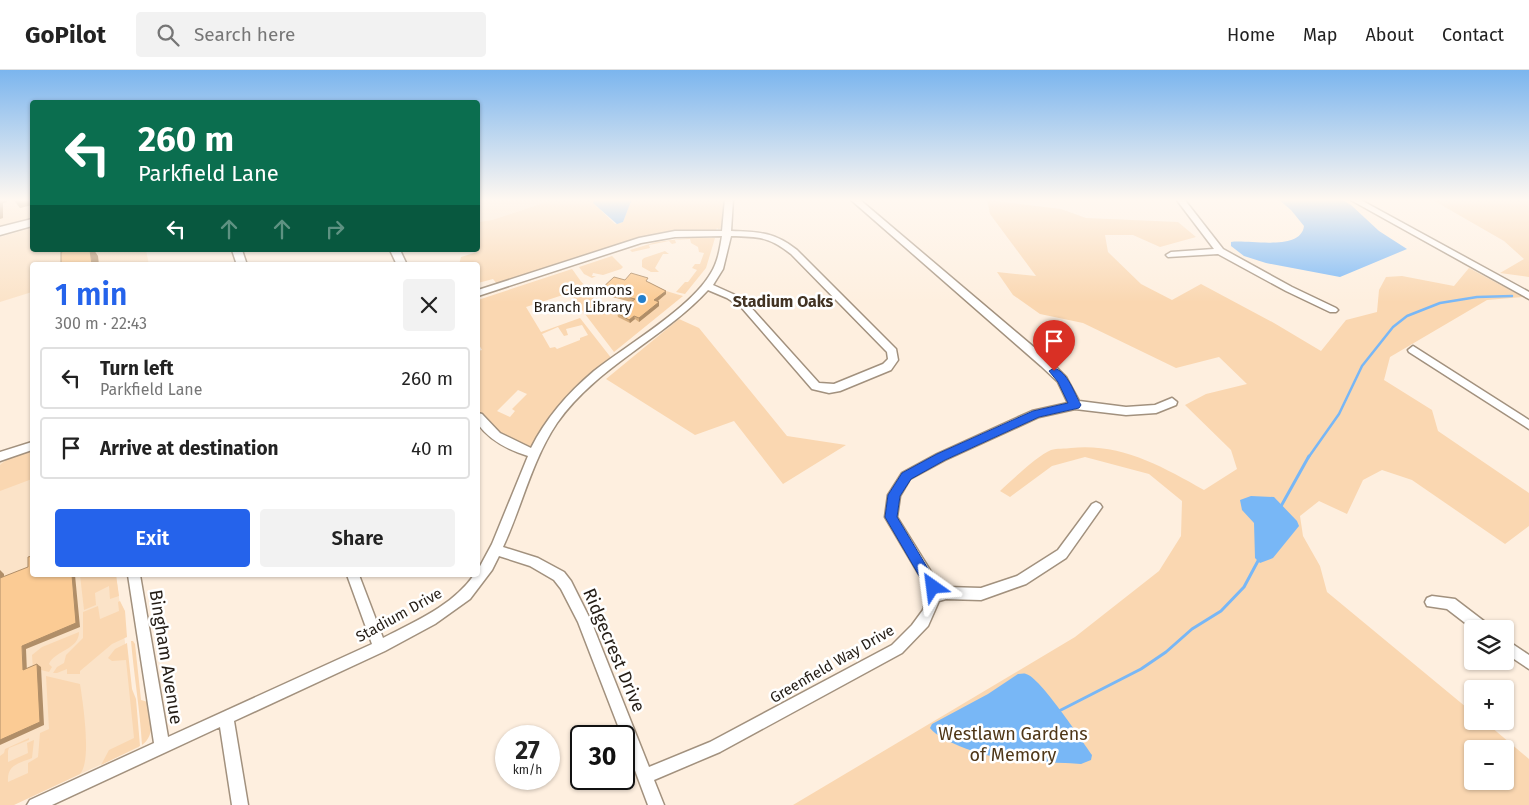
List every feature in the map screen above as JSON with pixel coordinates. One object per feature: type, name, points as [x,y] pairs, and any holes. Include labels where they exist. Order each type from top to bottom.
[{"type":"street","points":[[480,292],[652,238],[688,233]]},
{"type":"street","name":"Stadium Drive","points":[[480,575],[495,550],[535,454],[555,418],[582,390],[671,319],[707,286],[720,264],[726,233]]},
{"type":"street","points":[[707,286],[730,296],[744,305],[816,386],[829,389],[836,388],[886,367],[893,360],[892,351],[787,245],[764,235],[732,233]]},
{"type":"street","points":[[894,233],[1045,362],[1062,380],[1075,405]]},
{"type":"street","points":[[1206,233],[1220,251],[1281,285],[1333,310]]},
{"type":"street","points":[[1415,233],[1529,296]]},
{"type":"street","points":[[1171,255],[1220,251]]},
{"type":"street","points":[[1414,350],[1529,425]]},
{"type":"street","points":[[1096,507],[1062,554],[1021,580],[981,594],[946,593],[935,598],[933,587],[891,517],[894,495],[906,476],[941,457],[1036,414],[1075,405],[1126,411],[1156,409],[1172,402]]},
{"type":"street","points":[[480,419],[494,435],[512,445],[535,454]]},
{"type":"street","points":[[0,457],[30,447]]},
{"type":"street","name":"Ridgecrest Drive","points":[[495,550],[534,562],[558,576],[566,585],[584,621],[656,805]]},
{"type":"street","name":"Bingham Avenue","points":[[134,577],[162,745]]},
{"type":"street","points":[[354,577],[380,646]]},
{"type":"street","name":"Stadium Drive","points":[[35,805],[380,646],[434,616],[458,600],[474,585],[479,577]]},
{"type":"street","name":"Greenfield Way Drive","points":[[646,776],[715,747],[897,649],[921,627],[935,598]]},
{"type":"street","points":[[1432,602],[1450,604],[1472,620]]},
{"type":"street","points":[[1514,651],[1529,662]]},
{"type":"street","points":[[226,717],[240,805]]},
{"type":"shaded area","points":[[13,233],[30,233],[30,252],[146,252],[148,262],[30,262],[30,293],[0,302],[0,237]]},
{"type":"shaded area","points":[[6,460],[30,474],[30,577],[116,577],[139,747],[13,805],[0,805],[0,462]]},
{"type":"green space","points":[[480,233],[661,233],[646,236],[497,284],[493,279],[480,282],[480,262],[460,262],[461,257],[480,252]]},
{"type":"green space","name":"Westlawn Gardens of Memory","points":[[1004,233],[1192,233],[1196,237],[1160,247],[1133,235],[1105,235],[1108,252],[1141,284],[1172,300],[1201,284],[1274,323],[1321,351],[1346,320],[1377,312],[1379,290],[1386,277],[1402,276],[1454,286],[1469,268],[1523,297],[1487,300],[1390,357],[1384,380],[1432,410],[1438,431],[1529,493],[1529,526],[1505,544],[1412,480],[1382,470],[1363,480],[1347,514],[1319,501],[1300,516],[1303,536],[1320,566],[1327,592],[1464,705],[1464,730],[1495,730],[1506,740],[1464,740],[1464,790],[1514,790],[1514,746],[1529,759],[1529,805],[793,805],[1075,637],[1159,571],[1181,536],[1182,501],[1149,474],[1085,457],[1052,466],[1010,497],[1000,491],[1039,457],[1056,449],[1089,447],[1107,449],[1140,458],[1204,490],[1237,469],[1231,450],[1185,405],[1206,394],[1247,384],[1219,357],[1176,368],[1083,323],[1040,314],[1013,295],[997,272],[1036,276]]},
{"type":"green space","points":[[1491,233],[1529,233],[1529,277],[1500,273],[1524,259],[1504,241]]},
{"type":"green space","points":[[688,238],[715,238],[706,268],[685,294],[676,292],[685,282],[688,282],[697,270],[692,268],[695,264],[700,264],[704,253],[699,252],[698,247],[691,243],[690,239],[675,240],[676,243],[672,244],[669,241],[649,245],[650,248],[632,252],[630,250],[656,242]]},
{"type":"green space","points":[[665,251],[669,254],[663,254],[655,268],[659,272],[651,272],[642,267],[642,260],[644,258]]},
{"type":"green space","points":[[612,256],[623,267],[621,269],[603,275],[593,273],[592,276],[596,276],[592,278],[584,274],[579,267]]},
{"type":"green space","points":[[572,269],[580,281],[587,287],[600,290],[592,300],[594,304],[610,313],[621,312],[635,319],[643,318],[659,306],[655,303],[656,288],[683,296],[614,352],[569,293],[526,307],[541,332],[580,318],[612,359],[543,428],[530,448],[507,437],[494,428],[480,412],[480,350],[482,350],[480,346],[480,299]],"holes":[[[582,325],[588,335],[557,349],[555,347],[550,348],[542,334],[558,327],[564,336],[568,335],[566,329]],[[518,390],[527,394],[512,409],[515,411],[510,417],[497,411]]]},
{"type":"green space","points":[[679,319],[699,328],[787,436],[846,445],[783,484],[734,421],[695,435],[606,379]]},
{"type":"green space","points":[[30,449],[30,480],[0,491],[0,465],[14,454]]},
{"type":"green space","points":[[80,577],[116,577],[119,596],[110,599],[109,586],[95,593],[96,605],[84,610]]},
{"type":"green space","points":[[120,601],[125,611],[127,637],[112,644],[80,671],[80,674],[67,674],[67,669],[53,673],[57,667],[64,663],[66,655],[83,638],[83,612],[98,606],[100,619],[119,611],[118,602]]},
{"type":"green space","points":[[79,632],[75,643],[52,659],[49,664],[52,667],[49,672],[41,670],[41,667],[33,670],[32,655],[42,647]]},
{"type":"green space","points":[[131,641],[135,644],[141,700],[148,702],[151,719],[151,731],[142,745],[140,719]]},
{"type":"green space","points":[[127,643],[132,689],[136,699],[140,746],[101,765],[109,750],[134,738],[126,660],[112,661],[108,658],[115,649]]},
{"type":"green space","points":[[46,676],[80,684],[86,731],[84,767],[80,774],[14,805],[0,805],[0,756],[4,753],[5,749],[29,738],[29,740],[9,748],[8,762],[28,753],[27,743],[34,740],[32,758],[11,769],[8,782],[28,773],[28,763],[38,757],[40,733],[49,729]]},
{"type":"water","points":[[1383,233],[1407,249],[1340,277],[1266,263],[1244,256],[1231,246],[1231,242],[1284,242],[1294,239],[1301,234]]},
{"type":"water","points":[[1251,496],[1274,497],[1297,521],[1299,526],[1273,558],[1260,563],[1255,558],[1254,523],[1242,510],[1240,500]]},
{"type":"water","points":[[1018,674],[1026,674],[1041,686],[1092,755],[1091,760],[1081,764],[999,758],[954,744],[936,734],[930,728],[932,724],[988,694]]},
{"type":"building","points":[[61,252],[90,252],[92,262],[61,262]]},
{"type":"building","name":"Clemmons Branch Library","points":[[631,273],[648,278],[646,281],[666,291],[654,300],[659,302],[639,318],[634,316],[629,320],[617,313],[635,299],[600,290],[614,277],[625,280]]},
{"type":"building","points":[[30,556],[30,577],[72,577],[76,623],[22,646],[23,670],[37,664],[40,722],[0,740],[0,578],[28,567],[28,557]]},
{"type":"waterway","points":[[1308,458],[1339,414],[1362,366],[1393,327],[1407,316],[1440,303],[1477,297],[1512,296]]},
{"type":"waterway","points":[[1280,508],[1309,456]]},
{"type":"waterway","points":[[1059,711],[1141,669],[1166,652],[1192,629],[1221,611],[1244,587],[1259,559]]},
{"type":"place","name":"Clemmons Branch Library","points":[[642,299]]},
{"type":"district","name":"Stadium Oaks","points":[[783,301]]},
{"type":"route","points":[[933,587],[891,517],[894,495],[906,476],[941,457],[1036,414],[1075,405],[1062,380],[1054,371]]}]
